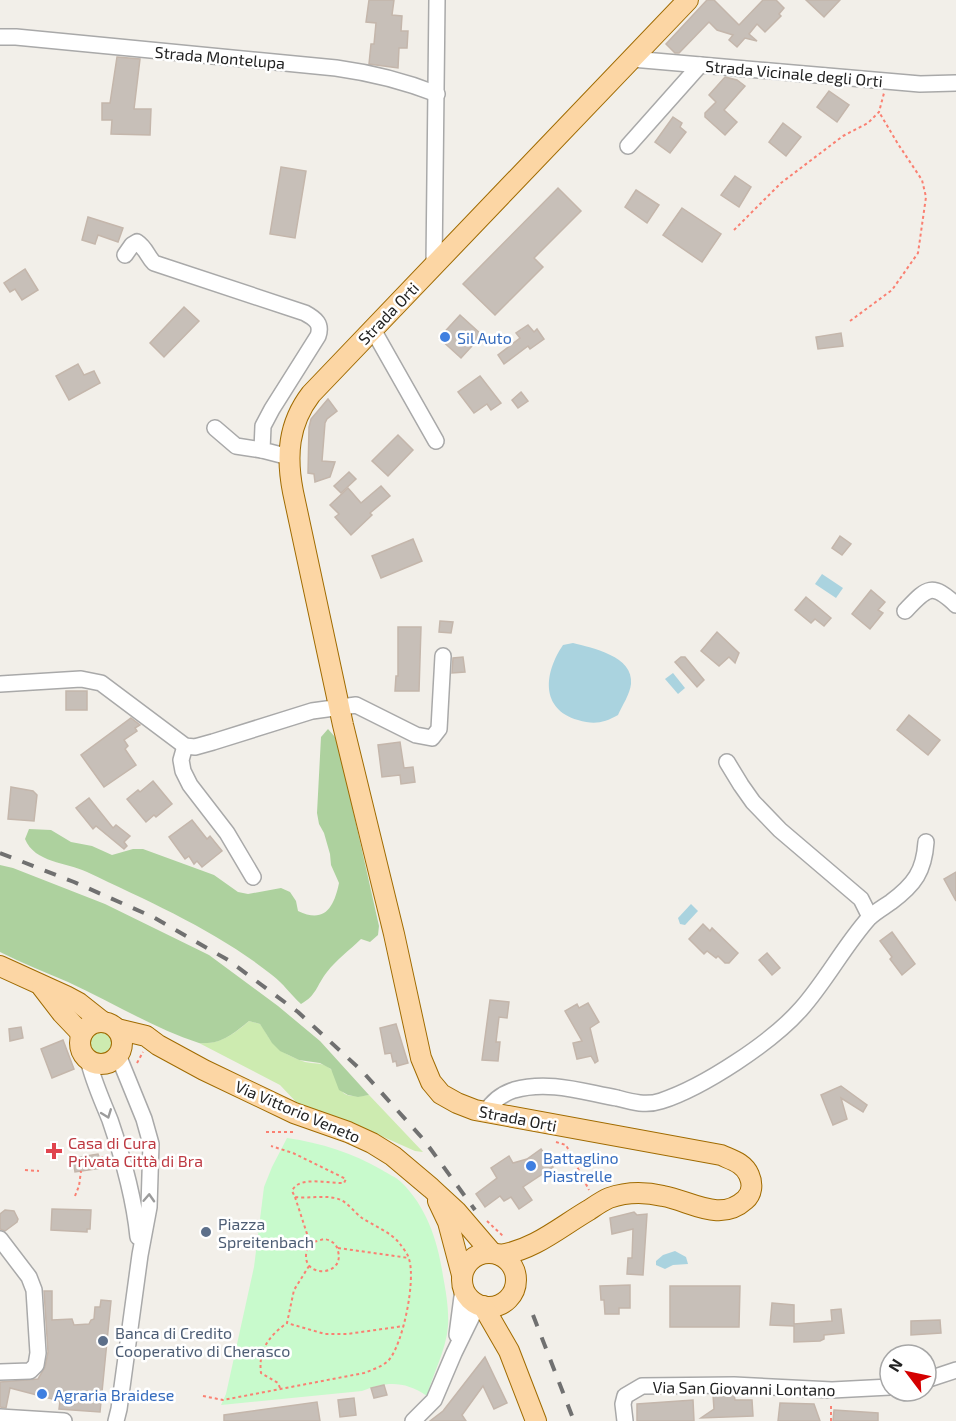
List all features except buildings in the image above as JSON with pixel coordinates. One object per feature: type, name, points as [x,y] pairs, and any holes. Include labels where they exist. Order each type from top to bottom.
[{"type":"main road","name":"Strada Orti","points":[[496,1254],[524,1250],[608,1198],[634,1193],[664,1196],[704,1209],[724,1211],[738,1206],[748,1198],[752,1188],[751,1179],[747,1170],[740,1163],[721,1155],[486,1112],[457,1103],[441,1094],[431,1082],[421,1058],[292,492],[289,457],[292,433],[304,404],[372,328],[688,0]]},
{"type":"main road","points":[[2,966],[79,1003],[110,1025],[122,1038],[120,1052]]},
{"type":"main road","points":[[42,987],[82,1034]]},
{"type":"main road","points":[[110,1025],[90,1025],[82,1034],[81,1048],[88,1059],[107,1063],[120,1052],[136,1044],[154,1044]]},
{"type":"main road","name":"Via Vittorio Veneto","points":[[110,1025],[146,1036],[154,1044],[294,1113],[372,1143],[393,1156],[431,1188],[496,1254]]},
{"type":"main road","name":"Via Vittorio Veneto","points":[[431,1188],[448,1222],[463,1282]]},
{"type":"main road","name":"Strada Orti","points":[[515,1276],[549,1236]]},
{"type":"main road","points":[[506,1300],[491,1306],[481,1305],[469,1298],[463,1282],[465,1267],[476,1256],[496,1254],[513,1268],[515,1285],[506,1300],[504,1323],[508,1351]]},
{"type":"main road","points":[[481,1305],[508,1351],[536,1421]]},
{"type":"street","points":[[434,266],[437,0]]},
{"type":"street","name":"Strada Montelupa","points":[[0,37],[346,69],[404,81],[437,94]]},
{"type":"street","name":"Strada Vicinale degli Orti","points":[[632,59],[928,84],[956,83]]},
{"type":"street","points":[[628,146],[700,65]]},
{"type":"street","points":[[125,255],[137,242],[143,246],[148,258],[154,263],[305,313],[318,322],[321,329],[318,336],[263,426],[262,450]]},
{"type":"street","points":[[372,328],[436,441]]},
{"type":"street","points":[[215,428],[236,446],[289,457]]},
{"type":"street","points":[[905,611],[923,592],[929,589],[937,590],[956,605]]},
{"type":"street","points":[[0,684],[81,679],[101,682],[185,746],[195,747],[312,711],[356,705],[416,735],[432,738],[439,729],[442,656]]},
{"type":"street","points":[[185,746],[181,760],[190,785],[227,833],[253,878]]},
{"type":"street","points":[[727,762],[753,802],[780,830],[861,899],[870,917]]},
{"type":"street","points":[[486,1112],[491,1104],[504,1094],[527,1086],[560,1086],[645,1104],[662,1101],[697,1085],[780,1031],[802,1008],[870,917],[898,896],[920,873],[925,861],[926,842]]},
{"type":"street","points":[[116,1421],[149,1207],[151,1144],[120,1052]]},
{"type":"street","points":[[88,1059],[93,1080],[111,1125],[135,1206],[140,1255]]},
{"type":"street","points":[[0,1239],[29,1277],[34,1290],[38,1353],[36,1365],[30,1371],[0,1372]]},
{"type":"street","points":[[454,1353],[463,1282]]},
{"type":"street","points":[[413,1421],[435,1400],[462,1336],[481,1305]]},
{"type":"street","points":[[462,1336],[476,1328],[484,1326],[494,1328]]},
{"type":"street","points":[[938,1376],[956,1370]]},
{"type":"street","name":"Via San Giovanni Lontano","points":[[626,1421],[622,1404],[625,1396],[642,1386],[734,1385],[832,1390],[878,1388]]},
{"type":"street","points":[[0,1417],[64,1421]]},
{"type":"path","points":[[734,230],[781,183],[843,136],[868,123],[879,112],[884,99],[885,80]]},
{"type":"path","points":[[850,321],[892,290],[918,253],[926,197],[922,180],[879,112]]},
{"type":"path","points":[[127,1077],[154,1044]]},
{"type":"path","points":[[266,1132],[303,1132]]},
{"type":"path","points":[[547,1139],[566,1145],[592,1197]]},
{"type":"path","points":[[271,1146],[293,1153],[346,1179],[344,1183],[301,1182],[295,1185],[292,1191],[310,1243],[306,1255],[309,1266],[318,1271],[329,1271],[337,1264],[338,1248],[330,1240],[324,1239],[310,1243]]},
{"type":"path","points":[[25,1170],[39,1171]]},
{"type":"path","points":[[75,1196],[81,1172]]},
{"type":"path","points":[[203,1396],[223,1400],[364,1373],[381,1367],[389,1360],[401,1339],[411,1269],[409,1258],[399,1242],[361,1217],[341,1200],[324,1197],[295,1197]]},
{"type":"path","points":[[338,1248],[409,1258]]},
{"type":"path","points":[[280,1388],[278,1383],[261,1373],[259,1362],[264,1346],[273,1333],[287,1323],[294,1290],[309,1266]]},
{"type":"path","points":[[287,1323],[325,1334],[347,1334],[404,1326]]},
{"type":"path","points":[[831,1421],[832,1390]]},
{"type":"green space","points":[[328,729],[335,737],[341,757],[379,926],[378,935],[370,942],[361,939],[331,967],[313,994],[301,1004],[276,978],[251,959],[206,931],[87,872],[43,857],[30,847],[25,839],[29,829],[51,830],[71,842],[92,846],[112,855],[133,849],[143,849],[214,875],[238,892],[248,894],[281,888],[290,892],[296,901],[298,911],[307,915],[322,914],[331,906],[339,883],[331,865],[330,854],[317,813],[321,737]]},
{"type":"green space","points":[[0,865],[105,904],[209,955],[278,1006],[320,1041],[369,1095],[358,1097],[339,1090],[331,1069],[320,1063],[299,1060],[280,1051],[260,1024],[249,1021],[220,1040],[199,1043],[165,1030],[68,982],[0,952]]},
{"type":"green space","points":[[249,1021],[260,1024],[276,1047],[292,1057],[328,1067],[343,1092],[356,1096],[369,1095],[423,1152],[415,1151],[352,1123],[298,1104],[280,1085],[199,1043],[220,1040]]},
{"type":"green space","points":[[101,1031],[110,1034],[113,1043],[110,1052],[101,1055],[92,1052],[89,1043],[92,1034]]},
{"type":"green space","points":[[287,1138],[312,1143],[360,1159],[401,1182],[418,1202],[430,1226],[438,1250],[448,1307],[445,1344],[427,1396],[411,1387],[388,1384],[362,1391],[221,1405],[226,1394],[254,1267],[264,1187]]},
{"type":"water","points":[[822,574],[843,588],[836,598],[815,584]]},
{"type":"water","points":[[573,643],[610,655],[626,666],[631,684],[628,696],[618,715],[594,723],[578,720],[557,708],[549,689],[549,678],[563,645]]},
{"type":"water","points":[[673,673],[685,688],[678,694],[665,679]]},
{"type":"water","points":[[691,904],[698,911],[685,925],[680,924],[678,918]]},
{"type":"water","points":[[675,1251],[686,1257],[688,1264],[673,1265],[665,1269],[656,1265],[656,1261],[663,1255]]},
{"type":"railway","points":[[0,853],[74,882],[153,917],[228,960],[298,1012],[362,1071],[424,1140],[475,1210]]},
{"type":"railway","points":[[533,1315],[574,1421]]},
{"type":"place","name":"Sil Auto","points":[[445,337]]},
{"type":"place","name":"Casa di Cura Privata Città di Bra","points":[[54,1151]]},
{"type":"place","name":"Battaglino Piastrelle","points":[[531,1166]]},
{"type":"place","name":"Piazza Spreitenbach","points":[[206,1232]]},
{"type":"place","name":"Banca di Credito Cooperativo di Cherasco","points":[[103,1341]]},
{"type":"place","name":"Agraria Braidese","points":[[42,1394]]}]
